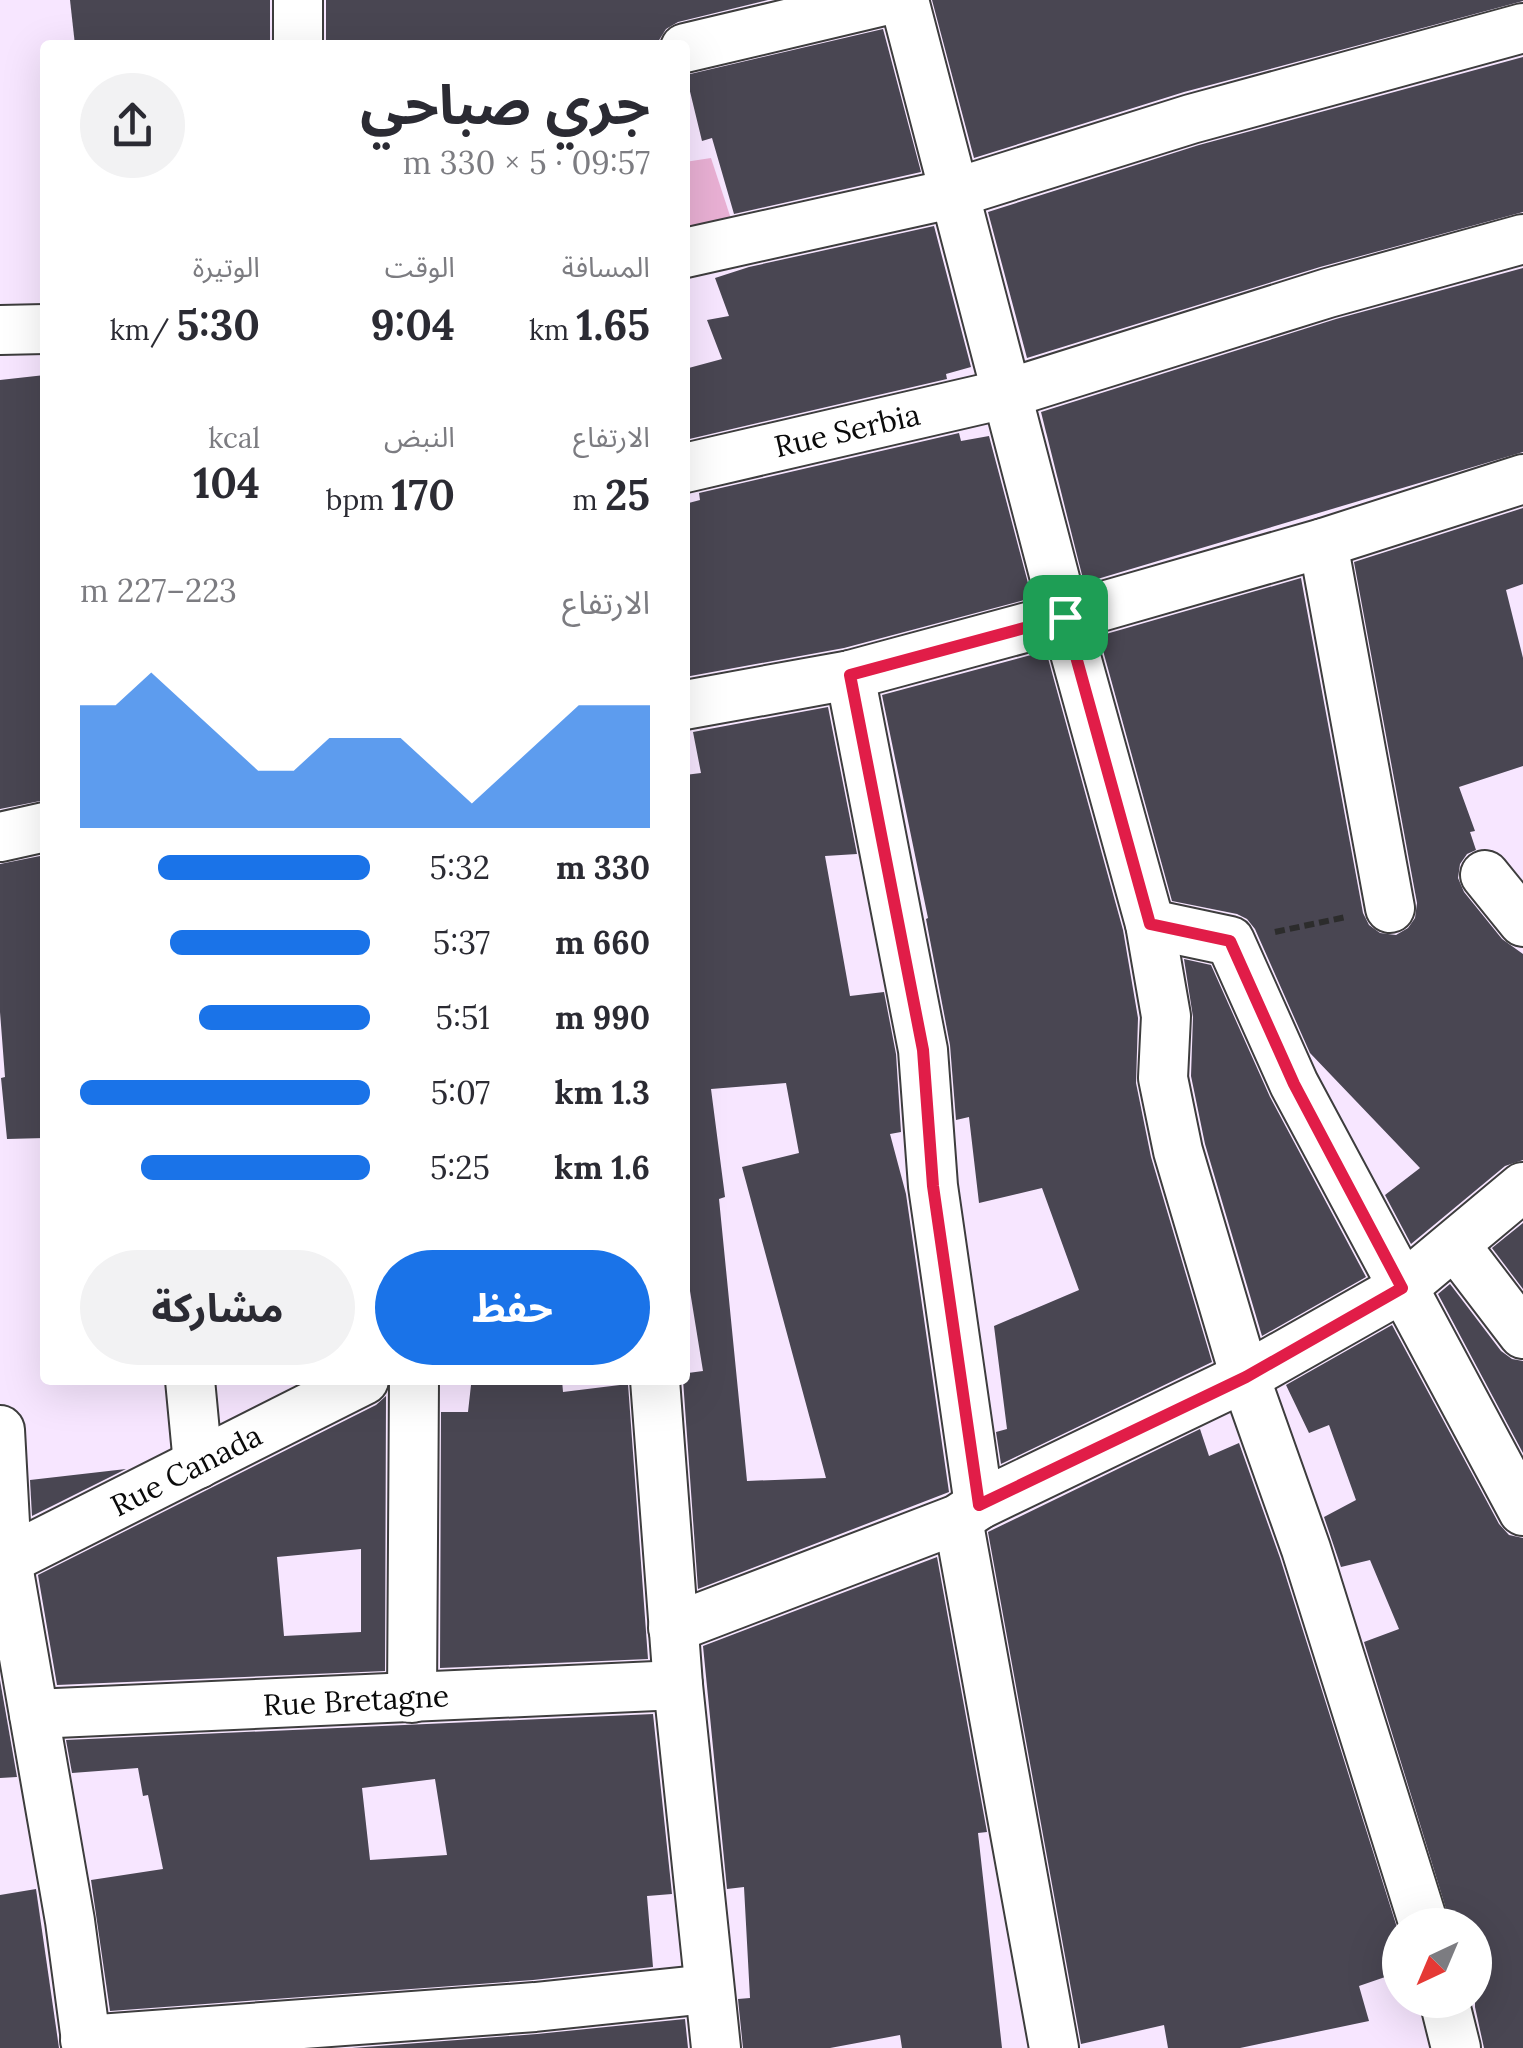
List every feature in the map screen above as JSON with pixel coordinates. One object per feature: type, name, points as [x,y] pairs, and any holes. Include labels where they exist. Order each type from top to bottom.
[{"type":"street","points":[[298,0],[298,40]]},
{"type":"street","points":[[690,47],[888,0]]},
{"type":"street","points":[[904,0],[1065,617],[1150,924],[1166,1016],[1163,1078],[1178,1151],[1246,1377],[1312,1567],[1419,1908]]},
{"type":"street","points":[[690,253],[954,193],[1209,114],[1523,28]]},
{"type":"street","name":"Rue Serbia","points":[[690,467],[1008,393],[1328,294],[1523,239]]},
{"type":"street","points":[[0,330],[40,329]]},
{"type":"street","points":[[690,704],[850,675],[1065,617],[1323,543],[1523,479]]},
{"type":"street","points":[[1323,543],[1390,908]]},
{"type":"street","points":[[850,675],[923,1050],[933,1186],[969,1512],[1054,2048]]},
{"type":"street","points":[[0,837],[40,827]]},
{"type":"street","points":[[1485,876],[1523,922]]},
{"type":"street","points":[[1150,924],[1230,941],[1294,1084],[1523,1512]]},
{"type":"street","points":[[673,1628],[969,1512],[1246,1377],[1402,1288],[1523,1187]]},
{"type":"street","points":[[1454,1245],[1523,1334]]},
{"type":"street","points":[[190,1385],[198,1464]]},
{"type":"street","name":"Rue Canada","points":[[7,1560],[354,1385]]},
{"type":"street","points":[[412,1698],[414,1385]]},
{"type":"street","points":[[655,1385],[678,1686],[716,2048]]},
{"type":"street","points":[[0,1430],[7,1560],[70,1921],[86,2044],[708,1989]]},
{"type":"street","name":"Rue Bretagne","points":[[34,1714],[678,1686]]},
{"type":"street","points":[[1448,2018],[1456,2048]]},
{"type":"shaded area","points":[[711,158],[736,234],[690,241],[690,161]]},
{"type":"building","points":[[70,0],[270,0],[270,40],[74,40]]},
{"type":"building","points":[[326,0],[768,0],[678,22],[666,29],[659,40],[326,40]]},
{"type":"building","points":[[932,0],[1523,1],[1184,92],[974,158]]},
{"type":"building","points":[[883,29],[921,172],[734,214],[712,138],[702,141],[690,92],[690,74]]},
{"type":"building","points":[[1523,57],[1523,212],[1320,267],[1027,358],[988,212],[1199,145]]},
{"type":"building","points":[[934,226],[971,367],[946,374],[947,379],[690,439],[690,368],[722,359],[707,320],[729,316],[715,278]]},
{"type":"building","points":[[1523,268],[1523,452],[1084,583],[1041,412],[1336,319]]},
{"type":"building","points":[[40,376],[40,801],[0,809],[0,380]]},
{"type":"building","points":[[959,433],[961,441],[989,436],[1032,598],[844,648],[690,676],[690,503],[700,500],[699,493]]},
{"type":"building","points":[[1523,508],[1523,584],[1506,590],[1523,658],[1523,766],[1459,787],[1475,831],[1470,832],[1476,850],[1460,864],[1458,878],[1464,892],[1502,939],[1523,954],[1523,1160],[1505,1166],[1411,1244],[1385,1195],[1420,1168],[1310,1053],[1255,929],[1237,914],[1172,901],[1099,636],[1301,578],[1363,913],[1369,925],[1380,933],[1396,935],[1415,918],[1417,903],[1354,562]]},
{"type":"building","points":[[1046,651],[1123,930],[1138,1018],[1136,1083],[1151,1157],[1212,1362],[1001,1464],[996,1432],[1007,1429],[994,1326],[1079,1290],[1042,1188],[979,1203],[969,1117],[956,1120],[950,1045],[928,918],[882,695]]},
{"type":"building","points":[[828,707],[857,854],[825,856],[850,996],[884,992],[896,1054],[901,1132],[890,1134],[906,1194],[949,1492],[698,1589],[683,1385],[690,1385],[690,1373],[703,1371],[690,1291],[690,774],[701,773],[693,732]],"holes":[[[786,1083],[799,1153],[742,1167],[826,1478],[747,1481],[719,1199],[725,1197],[711,1089]]]},
{"type":"building","points":[[40,856],[40,1138],[7,1139],[1,1078],[5,1077],[0,1012],[0,864]]},
{"type":"building","points":[[1184,959],[1211,965],[1270,1097],[1366,1277],[1262,1336],[1205,1144],[1191,1076],[1193,1017]]},
{"type":"building","points":[[1523,1223],[1523,1289],[1492,1248]]},
{"type":"building","points":[[1450,1284],[1501,1351],[1523,1361],[1523,1453],[1438,1294]]},
{"type":"building","points":[[1392,1325],[1499,1524],[1509,1535],[1523,1538],[1523,2048],[1484,2048],[1477,2018],[1492,2018],[1492,1908],[1446,1908],[1364,1642],[1399,1629],[1370,1560],[1341,1567],[1324,1517],[1356,1500],[1329,1425],[1309,1433],[1286,1385]]},
{"type":"building","points":[[471,1385],[562,1385],[563,1392],[628,1385],[648,1659],[440,1668],[441,1412],[468,1412]]},
{"type":"building","points":[[386,1396],[385,1671],[57,1685],[38,1575],[376,1405]],"holes":[[[361,1549],[361,1632],[284,1636],[277,1557]]]},
{"type":"building","points":[[1200,1429],[1209,1456],[1239,1443],[1280,1558],[1391,1908],[1382,1908],[1382,1978],[1359,1986],[1369,2021],[1240,2048],[1168,2048],[1164,2025],[1081,2044],[988,1532]]},
{"type":"building","points":[[126,1469],[32,1516],[30,1480]]},
{"type":"building","points":[[937,1557],[987,1832],[978,1833],[1002,2048],[902,2048],[900,2035],[830,2048],[743,2048],[738,1999],[750,1998],[744,1887],[727,1889],[703,1646]]},
{"type":"building","points":[[0,1680],[17,1777],[0,1778]]},
{"type":"building","points":[[653,1714],[672,1894],[647,1896],[653,1967],[533,1980],[110,2011],[91,1880],[163,1869],[148,1795],[143,1796],[138,1768],[72,1773],[66,1740]],"holes":[[[435,1779],[447,1855],[370,1860],[362,1788]]]},
{"type":"building","points":[[36,1889],[59,2048],[0,2048],[0,1895]]},
{"type":"building","points":[[685,2019],[688,2048],[352,2048],[537,2034]]},
{"type":"route","points":[[1065,617],[1150,924],[1230,941],[1294,1084],[1402,1288],[1246,1377],[979,1505],[933,1186],[923,1050],[850,675],[1065,617]]}]
